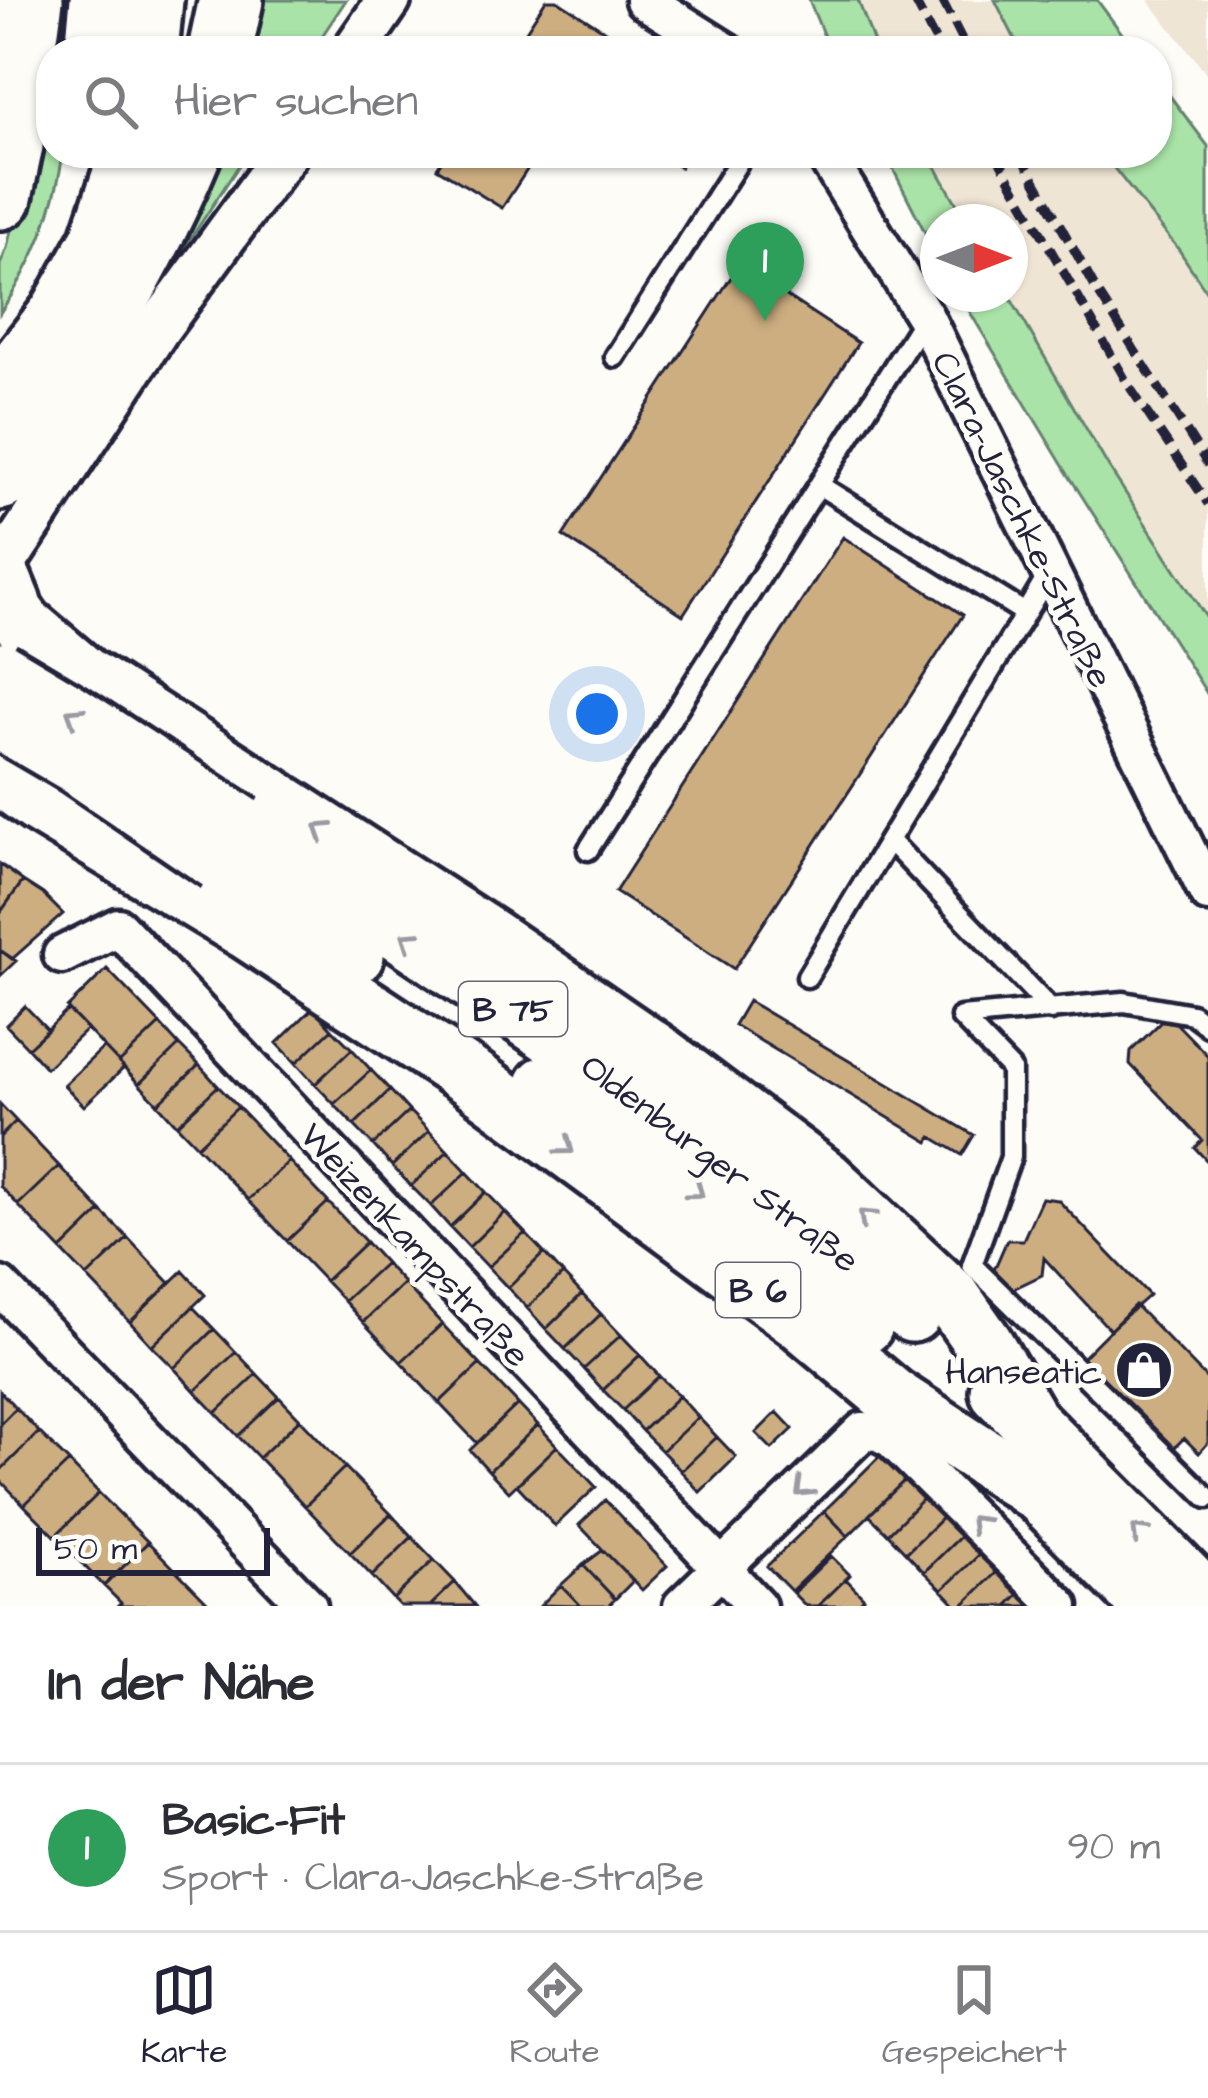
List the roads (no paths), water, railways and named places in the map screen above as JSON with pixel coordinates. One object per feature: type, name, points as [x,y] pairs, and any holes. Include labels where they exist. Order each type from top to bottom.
[{"type":"highway","points":[[5,171],[31,0]]},
{"type":"highway","points":[[0,393],[56,267],[80,196],[84,168]]},
{"type":"highway","points":[[0,393],[61,315],[102,242],[127,168]]},
{"type":"highway","points":[[3,481],[111,310],[182,168]]},
{"type":"highway","points":[[0,354],[38,306]]},
{"type":"highway","name":"B 6","points":[[2,593],[24,626],[83,676],[491,939],[661,1056],[825,1179],[951,1297],[1025,1414]]},
{"type":"highway","name":"Oldenburger Straße","points":[[0,671],[69,712],[231,844]]},
{"type":"highway","name":"Oldenburger Straße","points":[[0,720],[231,844],[585,1058],[766,1217],[822,1287],[940,1394],[1151,1606]]},
{"type":"highway","name":"B 6","points":[[0,776],[472,1078],[799,1319],[892,1397],[1046,1498]]},
{"type":"highway","name":"Oldenburger Straße","points":[[766,1217],[876,1280],[1025,1414],[1208,1602]]},
{"type":"street","points":[[365,36],[389,0]]},
{"type":"street","points":[[644,0],[700,36]]},
{"type":"street","points":[[2,593],[180,342],[276,168]]},
{"type":"street","name":"Clara-Jaschke-Straße","points":[[833,168],[925,317],[1208,893]]},
{"type":"street","name":"Weizenkampstraße","points":[[62,955],[118,927],[757,1606]]},
{"type":"street","points":[[0,1286],[308,1606]]},
{"type":"street","points":[[682,1606],[863,1431],[892,1439],[1060,1606]]},
{"type":"lane","points":[[615,357],[735,168]]},
{"type":"lane","points":[[588,850],[925,317]]},
{"type":"lane","points":[[819,485],[1025,613]]},
{"type":"lane","points":[[807,977],[1050,572]]},
{"type":"lane","points":[[110,847],[176,736]]},
{"type":"lane","points":[[889,840],[1052,1010]]},
{"type":"lane","points":[[1208,1026],[1192,1014],[1124,1002],[961,1017],[1011,1069],[1011,1157],[972,1264],[1208,1498]]},
{"type":"railway","points":[[914,0],[933,36]]},
{"type":"railway","points":[[942,0],[960,36]]},
{"type":"railway","points":[[1004,168],[1131,389],[1208,504]]},
{"type":"railway","points":[[1028,168],[1097,291],[1208,465]]},
{"type":"place","name":"Basic-Fit","points":[[765,321]]},
{"type":"place","name":"Hanseatic","points":[[1144,1370]]}]
